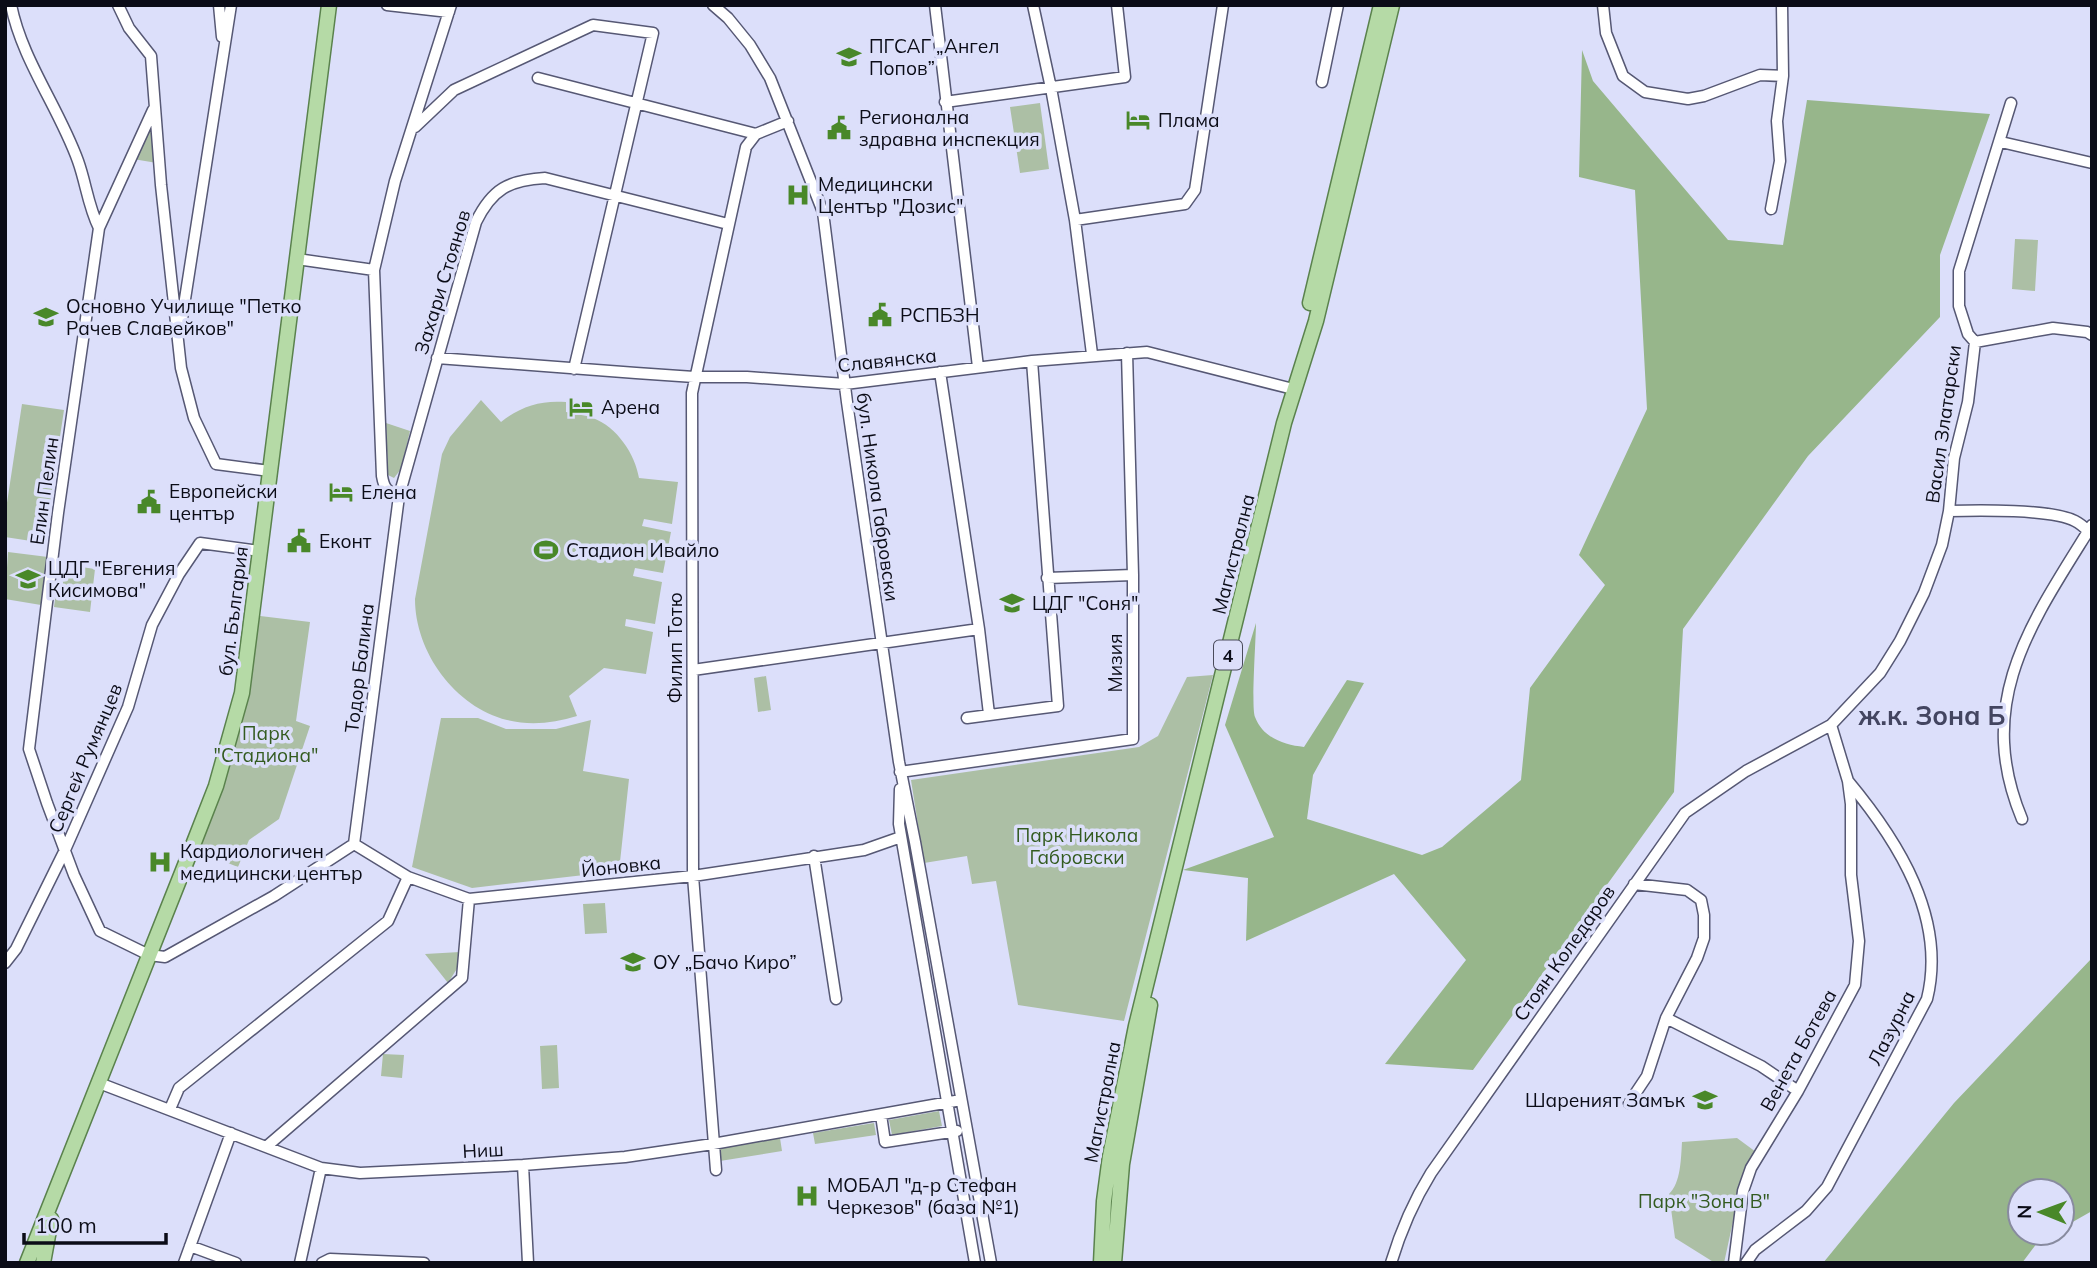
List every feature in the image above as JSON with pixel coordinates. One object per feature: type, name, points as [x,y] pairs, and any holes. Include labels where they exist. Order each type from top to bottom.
[{"type":"main road","name":"бул. България","points":[[27,1263],[216,786],[242,693],[329,5]]},
{"type":"main road","name":"Магистрална","points":[[1300,370],[1304,330],[1381,5]]},
{"type":"main road","name":"Магистрална","points":[[1101,1263],[1104,1201],[1110,1156],[1136,1026],[1293,389],[1316,321],[1392,5]]},
{"type":"main road","name":"Магистрална","points":[[1114,1263],[1122,1164],[1166,910]]},
{"type":"main road","name":"бул. България","points":[[43,1263],[56,1191]]},
{"type":"street","name":"Елин Пелин","points":[[11,5],[33,65],[78,162],[91,212],[99,228],[58,513],[29,749],[65,850],[100,931],[149,955]]},
{"type":"street","points":[[118,5],[129,28],[151,56],[178,347],[194,418],[215,464],[270,471]]},
{"type":"street","points":[[219,5],[223,60]]},
{"type":"street","points":[[178,347],[230,5]]},
{"type":"street","points":[[387,5],[450,9],[396,181],[374,270],[382,476],[384,488],[399,496]]},
{"type":"street","name":"бул. Никола Габровски","points":[[713,5],[728,18],[750,45],[770,78],[823,212],[900,772],[991,1263]]},
{"type":"street","points":[[934,5],[978,367]]},
{"type":"street","points":[[1033,5],[1075,220],[1092,354]]},
{"type":"street","points":[[945,102],[1125,77],[1117,5]]},
{"type":"street","points":[[1075,220],[1185,204],[1195,190],[1223,5]]},
{"type":"street","points":[[1322,82],[1338,5]]},
{"type":"street","points":[[1603,5],[1606,33],[1623,76],[1645,92],[1688,99],[1704,96],[1760,75],[1783,76]]},
{"type":"street","points":[[1771,209],[1780,161],[1777,121],[1783,76],[1782,5]]},
{"type":"street","points":[[413,130],[454,90],[593,25],[653,33],[574,369]]},
{"type":"street","points":[[538,78],[756,134],[788,121]]},
{"type":"street","name":"Васил Златарски","points":[[1831,724],[1880,673],[1900,641],[1924,593],[1938,557],[1949,511],[1954,458],[1968,402],[1975,341],[1968,334],[1959,306],[1959,271],[2011,103]]},
{"type":"street","points":[[99,228],[155,106]]},
{"type":"street","name":"Филип Тотю","points":[[716,1170],[693,876],[694,377],[746,147],[756,134]]},
{"type":"street","points":[[2001,142],[2092,163]]},
{"type":"street","name":"Захари Стоянов","points":[[399,496],[476,222],[486,202],[495,193],[516,183],[545,178],[728,224]]},
{"type":"street","points":[[297,259],[374,270]]},
{"type":"street","points":[[1975,341],[2053,328],[2092,335]]},
{"type":"street","name":"Славянска","points":[[437,358],[694,377],[747,377],[845,384],[1127,352],[1161,354],[1293,389]]},
{"type":"street","name":"Мизия","points":[[900,772],[1133,739],[1133,575],[1127,352]]},
{"type":"street","points":[[967,718],[1058,706],[1032,361]]},
{"type":"street","points":[[940,372],[979,629],[989,714]]},
{"type":"street","name":"Тодор Балина","points":[[354,844],[399,496]]},
{"type":"street","points":[[1949,511],[1981,510],[2054,516],[2074,520],[2090,528],[2025,639],[2011,677],[2003,714],[2005,761],[2012,794],[2022,818]]},
{"type":"street","name":"Сергей Румянцев","points":[[5,963],[16,949],[65,850],[128,707],[152,625],[180,574],[200,543],[260,551]]},
{"type":"street","points":[[1047,578],[1133,575]]},
{"type":"street","points":[[693,670],[979,629]]},
{"type":"street","name":"Венета Ботева","points":[[1734,1263],[1747,1178],[1758,1154],[1798,1091],[1855,985],[1859,941],[1851,875],[1848,781],[1831,724]]},
{"type":"street","name":"Стоян Коледаров","points":[[1391,1263],[1409,1212],[1431,1173],[1685,813],[1746,771],[1831,724]]},
{"type":"street","name":"бул. Никола Габровски","points":[[900,772],[899,824],[975,1263]]},
{"type":"street","name":"Лазурна","points":[[1746,1263],[1755,1250],[1807,1211],[1827,1186],[1927,999],[1932,977],[1932,944],[1926,912],[1905,864],[1881,824],[1848,781]]},
{"type":"street","name":"Йоновка","points":[[354,844],[408,877],[469,899],[693,876],[864,850],[901,837]]},
{"type":"street","points":[[149,955],[165,957],[200,939],[274,896],[354,844]]},
{"type":"street","points":[[814,856],[836,999]]},
{"type":"street","points":[[170,1110],[179,1088],[388,921],[408,877]]},
{"type":"street","points":[[1629,1102],[1647,1076],[1666,1018],[1697,958],[1704,938],[1701,900],[1687,890],[1634,884]]},
{"type":"street","points":[[266,1147],[462,978],[469,899]]},
{"type":"street","points":[[1666,1018],[1761,1066],[1798,1091]]},
{"type":"street","name":"Ниш","points":[[99,1083],[321,1168],[360,1173],[625,1157],[961,1100]]},
{"type":"street","points":[[881,1115],[885,1142],[967,1129]]},
{"type":"street","points":[[184,1263],[231,1133]]},
{"type":"street","points":[[523,1165],[528,1263]]},
{"type":"street","points":[[300,1263],[321,1168]]},
{"type":"street","points":[[190,1246],[236,1263]]},
{"type":"street","points":[[322,1263],[330,1259],[424,1263]]},
{"type":"green space","points":[[1582,50],[1593,81],[1728,240],[1783,245],[1807,100],[1990,114],[1940,255],[1940,317],[1808,456],[1683,629],[1674,792],[1473,1070],[1385,1064],[1466,960],[1394,874],[1246,941],[1248,878],[1183,870],[1274,837],[1225,725],[1256,623],[1254,711],[1263,730],[1275,739],[1304,747],[1347,680],[1364,683],[1313,775],[1307,819],[1422,855],[1442,847],[1521,780],[1530,688],[1605,585],[1579,555],[1647,409],[1635,190],[1579,177]]},
{"type":"green space","points":[[1040,103],[1049,169],[1020,173],[1010,107]]},
{"type":"green space","points":[[153,113],[157,163],[133,159]]},
{"type":"green space","points":[[2015,239],[2038,240],[2035,291],[2012,289]]},
{"type":"green space","name":"Стадион Ивайло","points":[[481,400],[501,422],[532,405],[566,402],[566,412],[602,422],[624,442],[634,460],[639,478],[678,482],[672,524],[644,519],[642,526],[671,532],[663,573],[635,568],[633,576],[662,582],[655,624],[626,619],[625,626],[653,632],[646,674],[604,668],[569,696],[577,716],[534,723],[516,722],[488,713],[455,690],[430,657],[422,638],[415,599],[442,454],[450,437]]},
{"type":"green space","points":[[22,404],[64,410],[44,543],[5,537],[5,516]]},
{"type":"green space","points":[[386,423],[410,431],[401,469],[394,478],[388,475]]},
{"type":"green space","name":"ЦДГ \"Евгения Кисимова\"","points":[[8,552],[48,557],[41,605],[5,599]]},
{"type":"green space","points":[[60,564],[95,569],[90,612],[54,607]]},
{"type":"green space","name":"Парк \"Стадиона\"","points":[[252,615],[310,622],[296,721],[310,726],[279,819],[249,840],[238,867],[192,849],[216,786]]},
{"type":"green space","name":"Парк Никола Габровски","points":[[1213,675],[1124,1021],[1018,1005],[996,881],[972,884],[967,856],[924,863],[911,780],[1139,747],[1158,736],[1187,677]]},
{"type":"green space","points":[[766,676],[771,710],[758,712],[754,678]]},
{"type":"green space","points":[[441,718],[478,718],[506,729],[556,729],[591,720],[583,771],[629,779],[619,871],[472,888],[412,867]]},
{"type":"green space","points":[[605,903],[607,933],[585,934],[583,904]]},
{"type":"green space","points":[[460,952],[458,967],[448,983],[425,954]]},
{"type":"green space","points":[[2092,958],[2092,1211],[2076,1220],[2076,1177],[2006,1177],[2006,1247],[2034,1247],[2022,1263],[1823,1263],[1954,1103]]},
{"type":"green space","points":[[557,1045],[559,1088],[542,1089],[540,1046]]},
{"type":"green space","points":[[383,1054],[404,1055],[402,1078],[381,1076]]},
{"type":"green space","points":[[939,1111],[942,1126],[892,1135],[889,1120]]},
{"type":"green space","points":[[874,1123],[876,1135],[815,1144],[813,1133]]},
{"type":"green space","points":[[780,1138],[782,1151],[720,1161],[718,1148]]},
{"type":"green space","name":"Парк \"Зона В\"","points":[[1737,1138],[1756,1152],[1742,1180],[1724,1263],[1715,1263],[1675,1238],[1669,1194],[1678,1177],[1682,1142]]},
{"type":"place","name":"ПГСАГ „Ангел Попов”","points":[[849,57]]},
{"type":"place","name":"Плама","points":[[1138,120]]},
{"type":"place","name":"Регионална здравна инспекция","points":[[839,128]]},
{"type":"place","name":"Медицински Център \"Дозис\"","points":[[798,195]]},
{"type":"place","name":"РСПБЗН","points":[[880,315]]},
{"type":"place","name":"Основно Училище \"Петко Рачев Славейков\"","points":[[46,317]]},
{"type":"place","name":"Арена","points":[[581,407]]},
{"type":"place","name":"Елена","points":[[341,492]]},
{"type":"place","name":"Европейски център","points":[[149,502]]},
{"type":"place","name":"Еконт","points":[[299,541]]},
{"type":"place","name":"Стадион Ивайло","points":[[546,550]]},
{"type":"place","name":"ЦДГ \"Евгения Кисимова\"","points":[[28,579]]},
{"type":"place","name":"ЦДГ \"Соня\"","points":[[1012,603]]},
{"type":"place","name":"Кардиологичен медицински център","points":[[160,862]]},
{"type":"place","name":"ОУ „Бачо Киро”","points":[[633,962]]},
{"type":"place","name":"Шареният Замък","points":[[1705,1100]]},
{"type":"place","name":"МОБАЛ \"д-р Стефан Черкезов\" (база №1)","points":[[807,1196]]},
{"type":"district","name":"ж.к. Зона Б","points":[[1932,715]]}]
